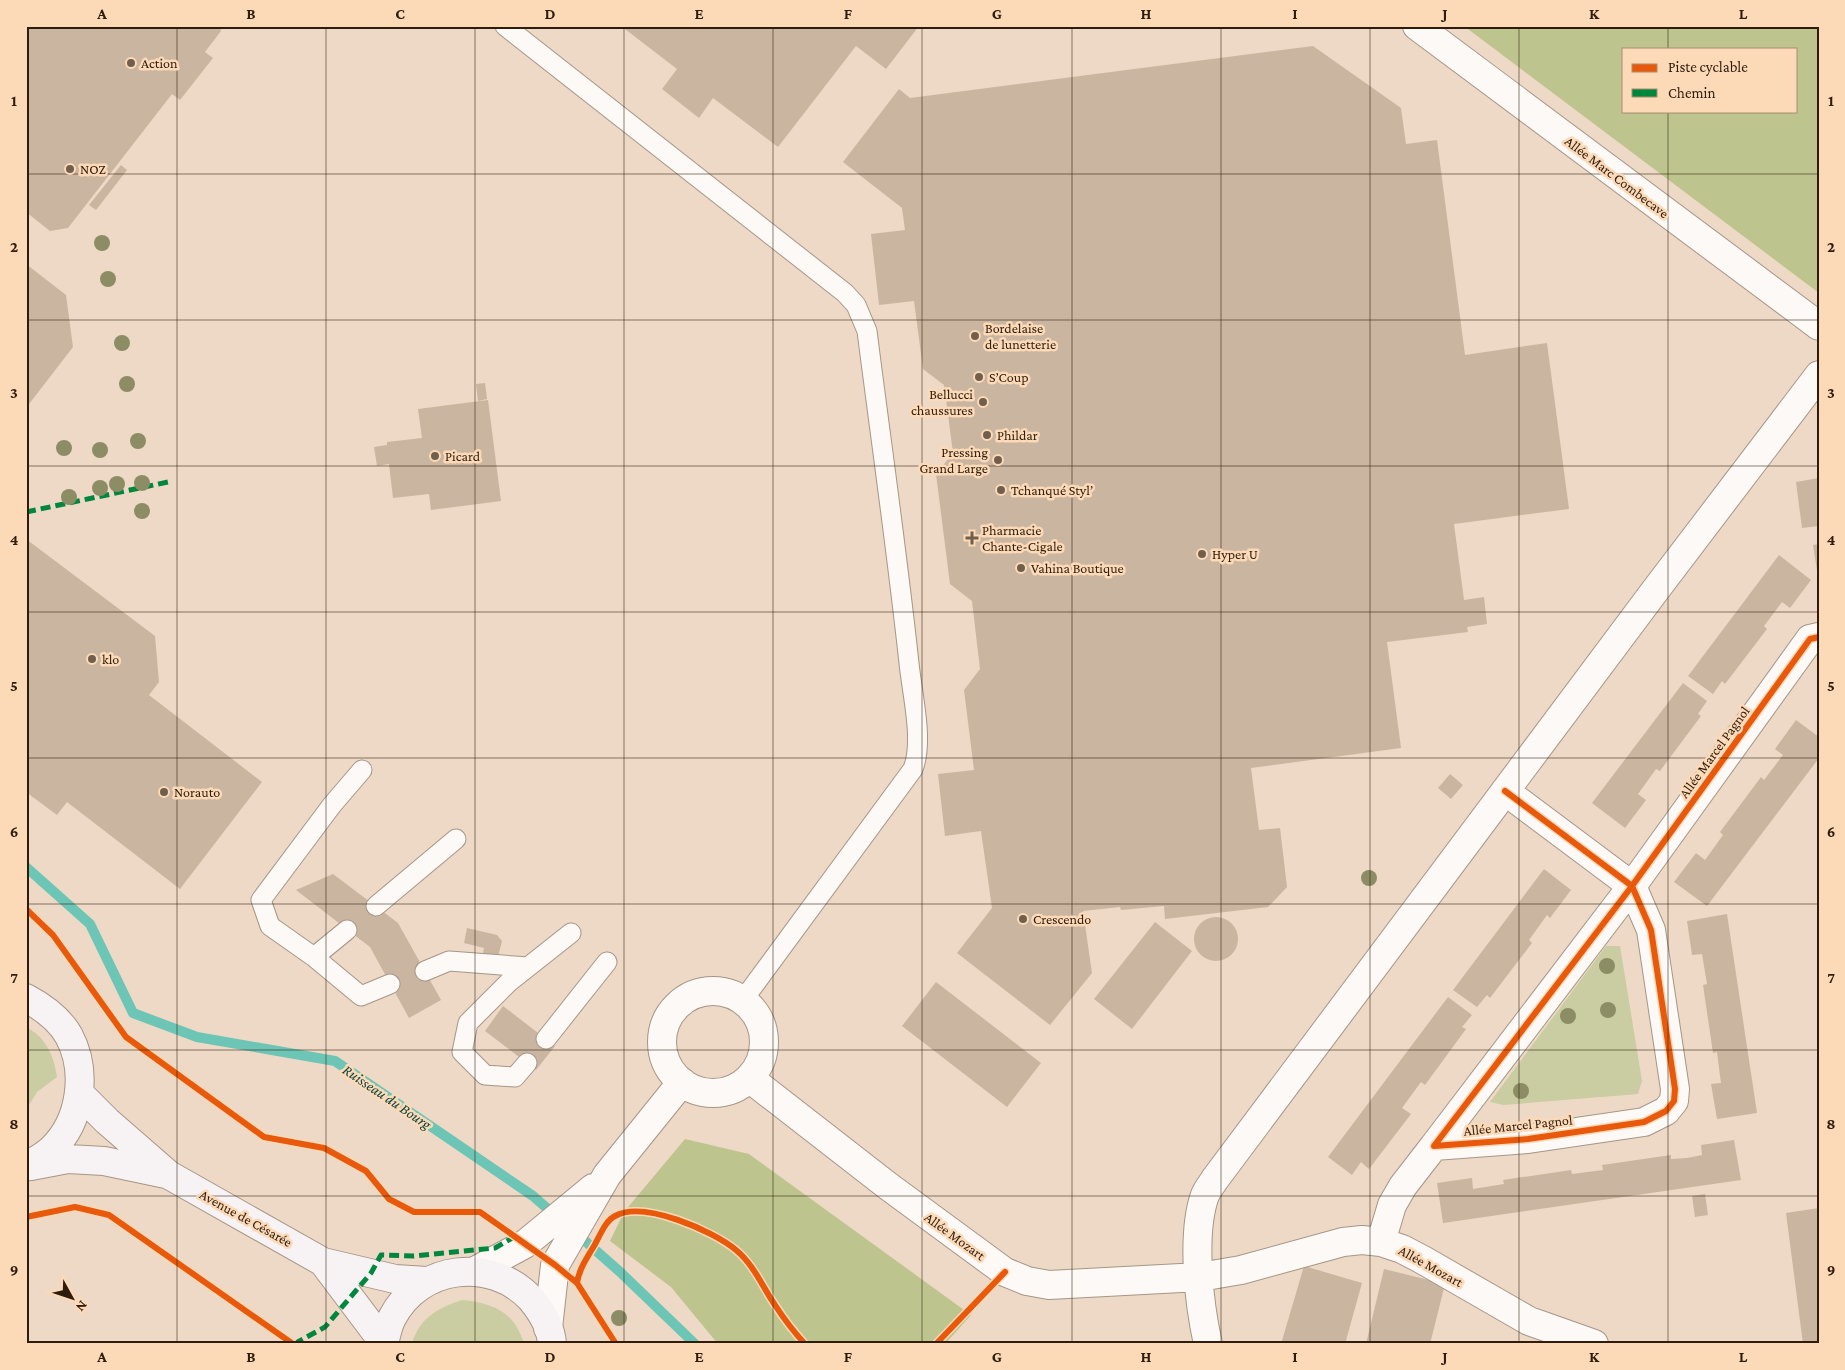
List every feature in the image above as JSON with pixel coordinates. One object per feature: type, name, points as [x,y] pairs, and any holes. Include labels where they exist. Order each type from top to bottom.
[{"type":"street","name":"Allée Marc Combecave","points":[[1417,26],[1819,326]]},
{"type":"street","points":[[1208,1344],[1202,1319],[1198,1233],[1205,1195],[1215,1179],[1819,375]]},
{"type":"street","name":"Allée Marcel Pagnol","points":[[1381,1242],[1392,1205],[1403,1186],[1632,886],[1810,639],[1819,637]]},
{"type":"street","name":"Allée Marcel Pagnol","points":[[1434,1146],[1528,1140],[1644,1122],[1666,1111],[1674,1101],[1676,1089],[1651,930],[1632,886],[1505,791]]},
{"type":"street","points":[[712,991],[728,993],[743,1000],[755,1013],[762,1029],[764,1047],[759,1064],[749,1078],[724,1092],[702,1091],[682,1082],[672,1072],[664,1058],[661,1043],[663,1028],[669,1014],[680,1002],[695,993],[712,991]]},
{"type":"street","points":[[26,998],[48,1011],[68,1035],[79,1065],[79,1093],[70,1125],[52,1149],[26,1167]]},
{"type":"street","name":"Allée Mozart","points":[[749,1078],[873,1175],[1004,1272],[1027,1281],[1049,1285],[1200,1278],[1258,1266],[1343,1242],[1362,1240],[1381,1242],[1402,1249],[1423,1260],[1529,1321],[1594,1344]]},
{"type":"street","points":[[550,1336],[555,1265],[600,1185],[682,1082]]},
{"type":"street","name":"Avenue de Césarée","points":[[79,1093],[107,1121],[170,1175],[323,1262],[395,1279],[427,1282]]},
{"type":"street","name":"Avenue de Césarée","points":[[26,1167],[68,1159],[104,1161],[170,1175]]},
{"type":"street","points":[[384,1344],[391,1319],[406,1297],[427,1282],[450,1273],[475,1270],[525,1244],[600,1185]]},
{"type":"street","name":"Avenue de Césarée","points":[[323,1262],[384,1344]]},
{"type":"street","points":[[475,1270],[499,1276],[521,1288],[540,1309],[550,1336]]},
{"type":"lane","points":[[505,26],[845,293],[856,305],[867,331],[906,634],[917,760],[913,769],[743,1000]]},
{"type":"lane","points":[[362,770],[332,805],[261,900],[270,926],[314,957],[361,996],[390,984]]},
{"type":"lane","points":[[376,906],[456,839]]},
{"type":"lane","points":[[314,957],[348,930]]},
{"type":"lane","points":[[527,1063],[516,1077],[485,1075],[462,1052],[468,1023],[528,967],[571,933]]},
{"type":"lane","points":[[425,971],[449,961],[528,967]]},
{"type":"lane","points":[[546,1039],[607,962]]},
{"type":"green space","points":[[1464,26],[1819,26],[1819,293]]},
{"type":"green space","points":[[1606,946],[1620,946],[1642,1081],[1638,1094],[1503,1105],[1490,1102]]},
{"type":"green space","points":[[26,1027],[39,1036],[48,1048],[54,1062],[57,1077],[37,1092],[26,1110]]},
{"type":"green space","points":[[685,1139],[749,1154],[971,1315],[945,1344],[718,1344],[671,1287],[610,1241],[624,1212]]},
{"type":"green space","points":[[462,1300],[484,1304],[501,1311],[515,1324],[524,1344],[412,1344],[419,1327],[431,1315]]},
{"type":"building","points":[[26,26],[220,26],[221,31],[205,52],[213,58],[180,100],[172,94],[68,228],[50,231],[26,212]]},
{"type":"building","points":[[621,26],[919,26],[886,69],[856,46],[778,147],[713,98],[699,118],[662,89],[677,69]]},
{"type":"building","name":"Hyper U","points":[[1313,46],[1401,108],[1406,144],[1437,140],[1465,355],[1547,343],[1569,509],[1454,524],[1464,600],[1484,597],[1487,624],[1467,627],[1468,632],[1387,642],[1401,748],[1251,768],[1259,830],[1280,828],[1287,887],[1268,907],[1165,919],[1164,906],[1121,910],[1120,907],[1083,911],[1092,973],[1050,1025],[957,953],[992,908],[981,831],[945,836],[938,774],[974,770],[964,690],[980,669],[972,601],[950,584],[936,474],[953,453],[944,385],[923,369],[914,301],[879,305],[871,234],[905,230],[902,208],[843,162],[899,89],[910,98]]},
{"type":"building","points":[[121,165],[127,170],[96,210],[89,205]]},
{"type":"building","points":[[26,264],[66,295],[73,347],[26,408]]},
{"type":"building","points":[[485,383],[487,399],[478,401],[476,384]]},
{"type":"building","name":"Picard","points":[[488,400],[501,501],[431,510],[429,494],[393,498],[389,464],[377,466],[374,447],[387,445],[387,442],[422,438],[418,409]]},
{"type":"building","points":[[1819,478],[1819,526],[1802,528],[1796,482]]},
{"type":"building","points":[[26,539],[155,636],[159,682],[149,695],[262,782],[180,889],[67,802],[57,815],[26,792]]},
{"type":"building","points":[[1819,544],[1819,577],[1818,577],[1813,545]]},
{"type":"building","points":[[1779,555],[1811,580],[1790,608],[1782,602],[1764,626],[1767,629],[1725,684],[1722,681],[1713,694],[1688,676]]},
{"type":"building","points":[[1683,683],[1707,701],[1698,714],[1701,716],[1660,771],[1656,769],[1638,794],[1646,800],[1625,828],[1592,803]]},
{"type":"building","points":[[1796,720],[1819,737],[1819,758],[1707,906],[1674,882],[1696,853],[1705,860],[1723,835],[1720,832],[1761,777],[1764,780],[1783,755],[1775,749]]},
{"type":"building","points":[[1450,774],[1463,785],[1451,799],[1438,788]]},
{"type":"building","points":[[1544,869],[1571,890],[1550,918],[1547,915],[1529,940],[1532,943],[1490,998],[1487,995],[1477,1007],[1453,990]]},
{"type":"building","points":[[333,874],[398,923],[441,1000],[409,1018],[370,947],[296,890]]},
{"type":"building","points":[[1727,914],[1757,1113],[1717,1119],[1711,1084],[1721,1083],[1717,1052],[1713,1053],[1703,985],[1707,984],[1702,954],[1692,955],[1687,921]]},
{"type":"building","points":[[1216,917],[1228,921],[1234,927],[1238,939],[1234,951],[1228,957],[1216,961],[1204,957],[1198,951],[1194,939],[1198,927],[1204,921]]},
{"type":"building","points":[[1155,922],[1192,951],[1132,1029],[1094,999]]},
{"type":"building","points":[[467,928],[497,935],[502,941],[497,961],[487,959],[483,953],[484,948],[464,943]]},
{"type":"building","points":[[936,982],[1041,1063],[1007,1107],[902,1026]]},
{"type":"building","points":[[1448,997],[1472,1015],[1462,1027],[1466,1029],[1425,1085],[1421,1082],[1402,1108],[1411,1114],[1369,1169],[1361,1162],[1352,1175],[1328,1157]]},
{"type":"building","points":[[503,1006],[555,1046],[536,1070],[485,1031]]},
{"type":"building","points":[[1734,1140],[1741,1180],[1443,1223],[1437,1183],[1472,1178],[1473,1189],[1504,1184],[1503,1180],[1571,1170],[1572,1174],[1603,1170],[1602,1165],[1671,1155],[1671,1159],[1687,1158],[1702,1155],[1701,1145]]},
{"type":"building","points":[[1705,1194],[1708,1215],[1695,1217],[1692,1196]]},
{"type":"building","points":[[1819,1208],[1819,1344],[1803,1344],[1786,1213]]},
{"type":"building","points":[[1304,1266],[1362,1283],[1345,1344],[1281,1344]]},
{"type":"building","points":[[1384,1269],[1445,1284],[1430,1344],[1366,1344]]},
{"type":"waterway","name":"Ruisseau du Bourg","points":[[26,867],[90,924],[133,1013],[197,1037],[335,1061],[533,1196],[557,1217]]},
{"type":"waterway","name":"Ruisseau du Bourg","points":[[576,1233],[619,1271],[695,1344]]},
{"type":"marked path","points":[[26,512],[168,482]]},
{"type":"marked path","points":[[294,1344],[325,1327],[371,1273],[381,1255],[414,1256],[495,1248],[514,1237]]},
{"type":"cycle path","points":[[1505,791],[1632,886],[1651,930],[1675,1089],[1674,1101],[1666,1111],[1644,1122],[1528,1139],[1434,1146],[1632,886],[1810,639],[1819,637]]},
{"type":"cycle path","points":[[26,909],[53,935],[126,1037],[264,1137],[324,1148],[366,1171],[389,1199],[414,1212],[480,1212],[555,1265],[577,1283],[581,1268],[611,1218],[628,1212],[643,1212],[678,1220],[711,1234],[736,1250],[753,1269],[770,1298],[805,1344]]},
{"type":"cycle path","points":[[26,1217],[75,1207],[109,1215],[293,1344]]},
{"type":"cycle path","points":[[936,1344],[1005,1272]]},
{"type":"cycle path","points":[[577,1283],[616,1344]]},
{"type":"place","name":"Action","points":[[131,63]]},
{"type":"place","name":"NOZ","points":[[70,169]]},
{"type":"place","name":"Bordelaise de lunetterie","points":[[975,336]]},
{"type":"place","name":"S’Coup","points":[[979,377]]},
{"type":"place","name":"Bellucci chaussures","points":[[983,402]]},
{"type":"place","name":"Phildar","points":[[987,435]]},
{"type":"place","name":"Picard","points":[[435,456]]},
{"type":"place","name":"Pressing Grand Large","points":[[998,460]]},
{"type":"place","name":"Tchanqué Styl’","points":[[1001,490]]},
{"type":"place","name":"Pharmacie Chante-Cigale","points":[[972,538]]},
{"type":"place","name":"Hyper U","points":[[1202,554]]},
{"type":"place","name":"Vahina Boutique","points":[[1021,568]]},
{"type":"place","name":"klo","points":[[92,659]]},
{"type":"place","name":"Norauto","points":[[164,792]]},
{"type":"place","name":"Crescendo","points":[[1023,919]]}]
